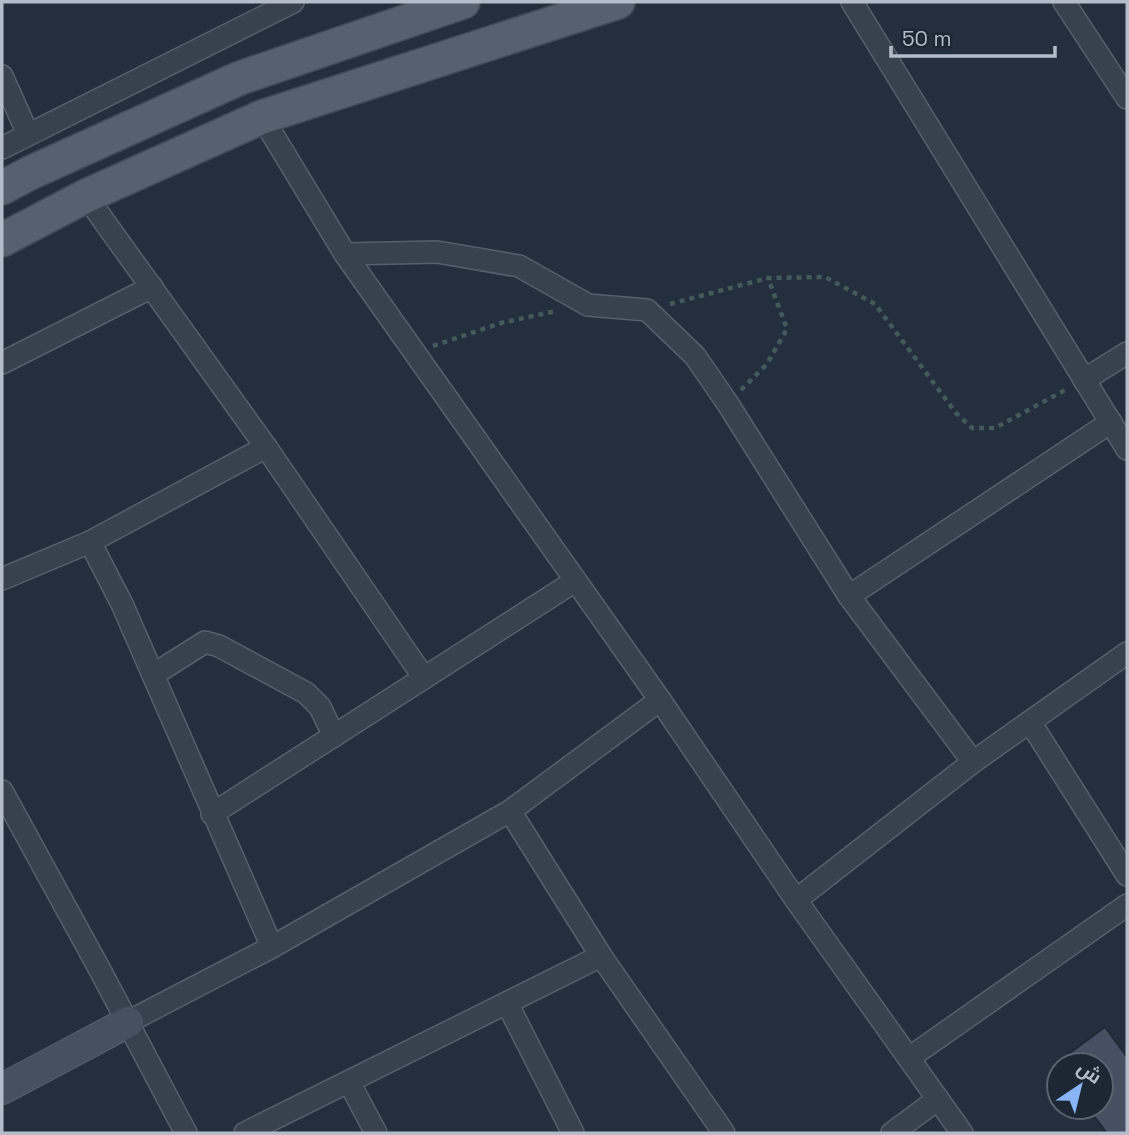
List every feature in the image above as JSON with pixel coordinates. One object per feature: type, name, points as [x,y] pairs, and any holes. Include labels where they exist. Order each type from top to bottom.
[{"type":"main road","points":[[2,188],[240,78],[463,2]]},
{"type":"main road","points":[[2,240],[86,196],[262,117],[618,2]]},
{"type":"street","points":[[2,148],[293,2]]},
{"type":"street","points":[[852,2],[1127,449]]},
{"type":"street","points":[[1064,2],[1127,98]]},
{"type":"street","points":[[2,76],[28,134]]},
{"type":"street","points":[[262,117],[345,254],[962,1133]]},
{"type":"street","points":[[86,196],[266,447],[424,678]]},
{"type":"street","points":[[345,254],[437,251],[519,266],[588,305],[647,310],[695,356],[729,404],[849,596],[973,762]]},
{"type":"street","points":[[2,363],[152,287]]},
{"type":"street","points":[[1084,380],[1127,353]]},
{"type":"street","points":[[849,596],[1111,422]]},
{"type":"street","points":[[2,579],[90,542],[266,447]]},
{"type":"street","points":[[90,542],[122,604],[272,947]]},
{"type":"street","points":[[212,814],[575,582]]},
{"type":"street","points":[[153,675],[205,642],[219,646],[306,693],[320,707],[334,736]]},
{"type":"street","points":[[796,900],[973,762],[1127,653]]},
{"type":"street","points":[[2,1089],[272,947],[510,811],[660,700]]},
{"type":"street","points":[[1030,722],[1127,875]]},
{"type":"street","points":[[2,791],[186,1133]]},
{"type":"street","points":[[510,811],[601,956],[724,1133]]},
{"type":"street","points":[[909,1058],[1127,905]]},
{"type":"street","points":[[245,1133],[601,956]]},
{"type":"street","points":[[507,1003],[573,1133]]},
{"type":"street","points":[[349,1082],[376,1133]]},
{"type":"street","points":[[892,1133],[938,1099]]},
{"type":"path","points":[[647,310],[768,278],[825,277],[875,304],[956,413],[972,428],[995,428],[1084,380]]},
{"type":"path","points":[[729,404],[767,364],[788,329],[768,278]]},
{"type":"path","points":[[416,352],[501,323],[588,305]]},
{"type":"building","points":[[1105,1027],[1127,1057],[1127,1133],[1107,1133],[1098,1121],[1115,1121],[1115,1051],[1073,1051]]}]
